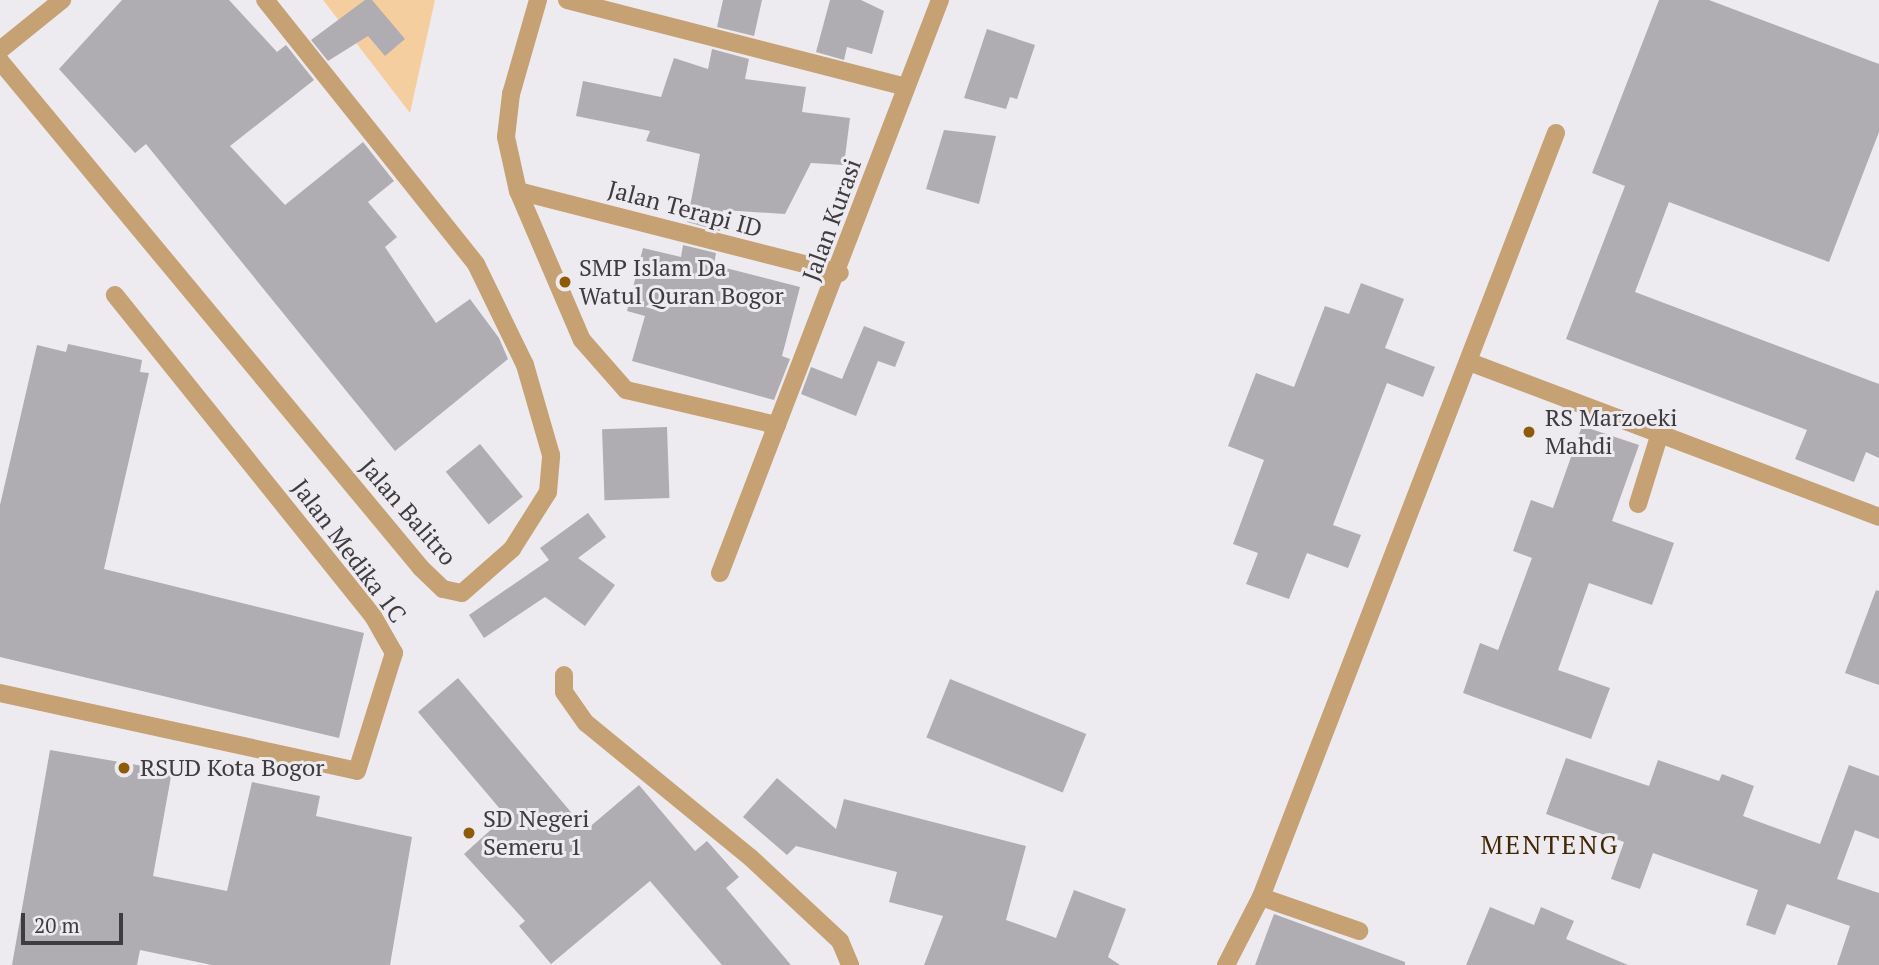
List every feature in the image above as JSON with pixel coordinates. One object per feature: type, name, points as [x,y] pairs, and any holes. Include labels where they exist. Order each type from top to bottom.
[{"type":"street","points":[[0,50],[62,0]]},
{"type":"street","name":"Jalan Balitro","points":[[0,61],[421,568],[443,589],[462,593],[512,549],[548,492],[551,456],[525,365],[476,264],[265,0]]},
{"type":"street","points":[[538,0],[507,118],[518,191],[582,340],[611,380],[642,396],[777,425]]},
{"type":"street","points":[[567,0],[905,87]]},
{"type":"street","name":"Jalan Kurasi","points":[[720,573],[777,425],[840,274],[905,87],[940,0]]},
{"type":"street","points":[[1226,965],[1261,897],[1472,363],[1556,133]]},
{"type":"street","name":"Jalan Terapi ID","points":[[518,191],[840,274]]},
{"type":"street","name":"Jalan Medika 1C","points":[[0,693],[357,771],[394,653],[373,616],[115,295]]},
{"type":"street","points":[[1472,363],[1879,517]]},
{"type":"street","points":[[1638,504],[1660,433]]},
{"type":"street","points":[[564,675],[564,692],[586,723],[751,858],[840,941],[850,965]]},
{"type":"street","points":[[1261,897],[1359,931]]},
{"type":"shaded area","points":[[323,0],[435,0],[410,113]]},
{"type":"building","points":[[122,0],[229,0],[277,52],[286,45],[314,80],[230,146],[285,205],[363,142],[394,181],[368,202],[397,237],[385,247],[436,323],[470,299],[499,338],[508,359],[395,451],[146,144],[135,153],[59,69]]},
{"type":"building","points":[[365,0],[372,0],[405,39],[385,56],[368,36],[328,61],[311,40]]},
{"type":"building","points":[[723,0],[762,0],[754,36],[717,27]]},
{"type":"building","points":[[830,0],[861,0],[884,11],[872,54],[847,47],[844,60],[816,52]]},
{"type":"building","points":[[1659,0],[1709,0],[1879,64],[1879,132],[1829,262],[1669,202],[1635,292],[1879,384],[1879,458],[1866,452],[1854,482],[1795,459],[1807,430],[1566,339],[1625,186],[1592,173]]},
{"type":"building","points":[[987,29],[1035,45],[1017,99],[1010,97],[1006,109],[964,98]]},
{"type":"building","points":[[712,49],[749,59],[745,79],[806,87],[802,112],[850,118],[844,165],[811,163],[785,214],[723,210],[720,231],[687,222],[700,154],[646,141],[650,131],[576,116],[583,81],[661,97],[674,58],[708,69]]},
{"type":"building","points":[[944,130],[996,136],[979,204],[926,189]]},
{"type":"building","points":[[683,245],[716,253],[714,265],[800,287],[782,356],[790,359],[774,400],[632,361],[645,316],[627,311],[643,248],[681,257]]},
{"type":"building","points":[[1361,283],[1404,299],[1385,348],[1435,367],[1423,397],[1387,383],[1333,525],[1361,535],[1348,568],[1307,553],[1289,599],[1246,584],[1258,553],[1233,544],[1264,460],[1228,446],[1256,373],[1294,387],[1325,306],[1349,314]]},
{"type":"building","points":[[864,326],[905,342],[895,367],[878,361],[856,416],[801,394],[811,367],[842,379]]},
{"type":"building","points":[[68,344],[142,360],[140,372],[149,373],[104,569],[364,633],[339,738],[0,657],[0,505],[37,345],[66,352]]},
{"type":"building","points":[[1582,426],[1639,445],[1612,521],[1674,543],[1652,605],[1589,583],[1558,670],[1610,688],[1591,739],[1463,693],[1480,643],[1498,650],[1532,558],[1513,551],[1531,500],[1553,508]]},
{"type":"building","points":[[667,427],[669,498],[605,500],[602,429]]},
{"type":"building","points":[[480,444],[523,497],[489,525],[446,472]]},
{"type":"building","points":[[588,513],[606,537],[578,558],[615,585],[585,626],[545,597],[484,638],[469,615],[549,560],[540,548]]},
{"type":"building","points":[[1876,590],[1879,591],[1879,685],[1845,673]]},
{"type":"building","points":[[458,678],[586,830],[639,785],[695,851],[707,841],[739,877],[726,888],[791,965],[722,965],[650,881],[551,964],[519,926],[525,921],[464,854],[506,816],[418,712]]},
{"type":"building","points":[[950,679],[1086,734],[1063,792],[926,737]]},
{"type":"building","points":[[50,750],[172,771],[153,876],[227,891],[252,782],[320,796],[316,816],[412,837],[390,965],[212,965],[140,950],[137,965],[12,965]]},
{"type":"building","points":[[1566,758],[1649,786],[1658,760],[1719,781],[1722,774],[1754,786],[1743,816],[1820,844],[1849,765],[1879,776],[1879,839],[1855,830],[1837,879],[1879,893],[1879,965],[1837,965],[1850,926],[1787,904],[1775,935],[1746,925],[1758,890],[1653,853],[1640,889],[1611,879],[1624,842],[1546,814]]},
{"type":"building","points":[[777,778],[836,829],[844,799],[1026,846],[1006,920],[1056,938],[1074,890],[1126,909],[1108,957],[1120,965],[924,965],[943,916],[889,902],[897,872],[796,846],[787,855],[743,817]]},
{"type":"building","points":[[1490,907],[1534,925],[1541,907],[1574,921],[1566,939],[1628,965],[1466,965]]},
{"type":"building","points":[[1274,914],[1405,962],[1405,965],[1255,965]]},
{"type":"place","name":"SMP Islam Da Watul Quran Bogor","points":[[565,282]]},
{"type":"place","name":"RS Marzoeki Mahdi","points":[[1529,432]]},
{"type":"place","name":"RSUD Kota Bogor","points":[[124,768]]},
{"type":"place","name":"SD Negeri Semeru 1","points":[[469,833]]},
{"type":"district","name":"MENTENG","points":[[1550,845]]}]
